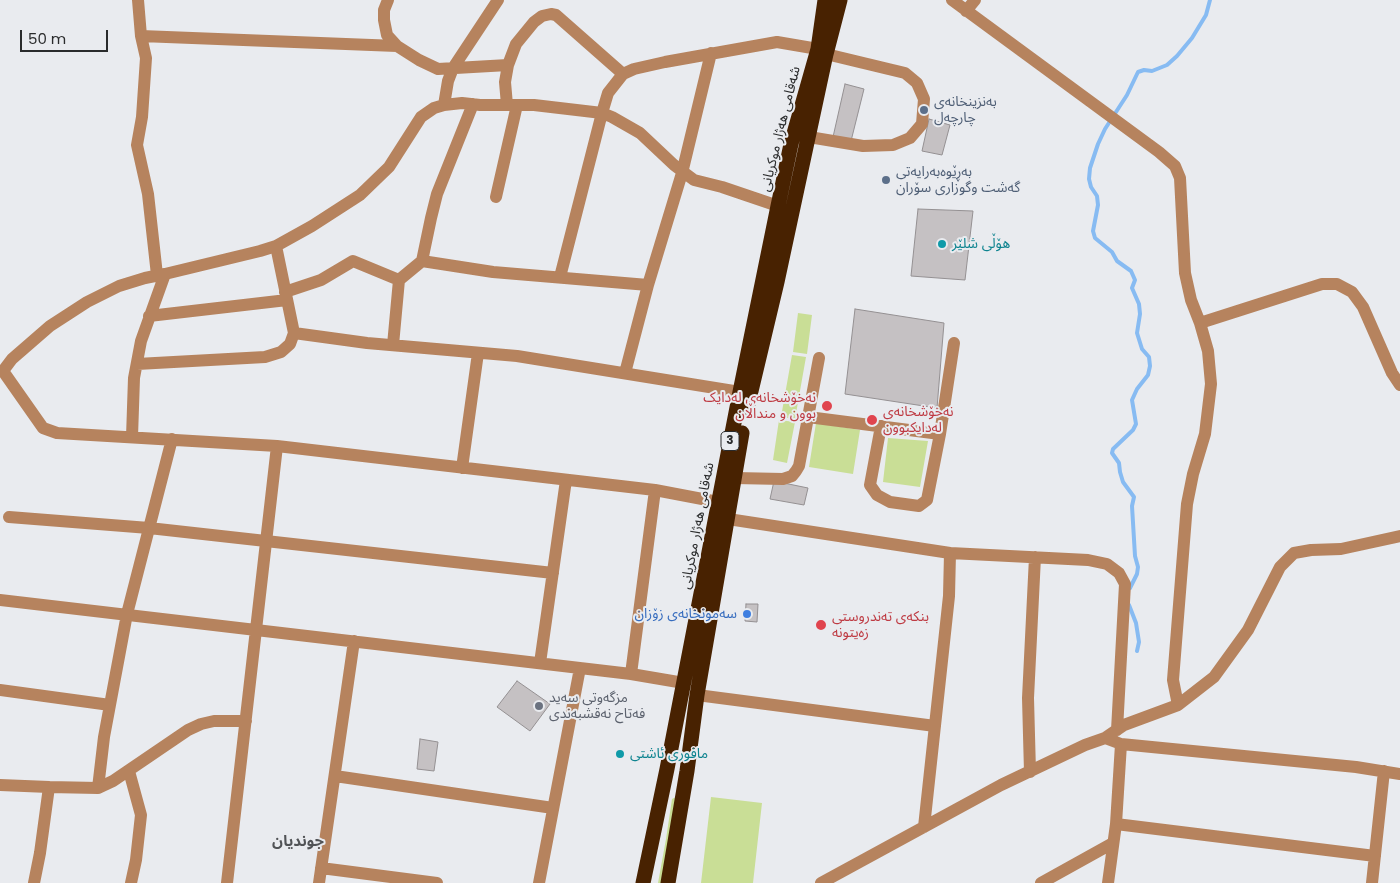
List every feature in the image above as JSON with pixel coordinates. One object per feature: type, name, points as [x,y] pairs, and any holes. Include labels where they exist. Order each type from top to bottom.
[{"type":"highway","name":"شەقامی ھەژار موکریانی","points":[[668,883],[687,771],[697,695],[746,411],[809,137],[822,51],[825,0]]},
{"type":"highway","name":"شەقامی ھەژار موکریانی","points":[[643,883],[791,144],[840,0]]},
{"type":"highway","points":[[667,770],[687,771]]},
{"type":"street","points":[[132,437],[134,378],[141,340],[161,275],[148,194],[137,144],[142,117],[146,58],[141,36],[138,0]]},
{"type":"street","points":[[388,0],[384,10],[384,20],[388,35],[397,46],[419,60],[438,69],[508,65]]},
{"type":"street","points":[[444,105],[448,81],[453,68],[498,0]]},
{"type":"street","points":[[952,0],[1159,152],[1175,166],[1180,178],[1185,273],[1191,300],[1208,351],[1211,384],[1205,434],[1193,474],[1187,504],[1173,680],[1178,705]]},
{"type":"street","points":[[966,11],[975,0]]},
{"type":"street","points":[[496,197],[512,105],[505,82],[508,65],[516,44],[534,22],[542,16],[556,15],[623,74]]},
{"type":"street","points":[[141,36],[397,46]]},
{"type":"street","points":[[560,277],[608,93],[623,74],[634,69],[711,53],[777,42],[822,51],[905,73],[918,83],[924,99],[922,124],[910,138],[893,145],[862,146],[809,137]]},
{"type":"street","points":[[625,373],[648,285],[682,172],[711,53]]},
{"type":"street","points":[[718,502],[654,490],[277,446],[57,433],[43,428],[4,371],[12,359],[50,326],[87,302],[118,286],[260,252],[276,246],[312,226],[360,195],[390,167],[421,117],[434,108],[444,105],[462,103],[534,104],[602,113],[640,133],[682,172],[694,180],[722,187],[778,206]]},
{"type":"street","points":[[393,345],[399,280],[422,261],[437,194],[473,104]]},
{"type":"street","points":[[137,364],[265,357],[281,352],[290,344],[294,333],[276,246]]},
{"type":"street","points":[[149,316],[286,296],[320,280],[353,261],[399,280]]},
{"type":"street","points":[[422,261],[493,272],[648,285]]},
{"type":"street","points":[[1200,323],[1322,284],[1337,284],[1352,292],[1363,307],[1392,373],[1400,385]]},
{"type":"street","points":[[294,333],[393,345],[517,356],[740,392]]},
{"type":"street","points":[[881,426],[870,485],[877,495],[890,502],[919,506],[928,500],[954,343]]},
{"type":"street","points":[[462,468],[478,353]]},
{"type":"street","points":[[734,478],[783,479],[792,476],[799,466],[819,358]]},
{"type":"street","points":[[808,417],[940,434]]},
{"type":"street","points":[[98,788],[104,737],[128,614],[172,439]]},
{"type":"street","points":[[227,883],[277,446]]},
{"type":"street","points":[[540,663],[566,480]]},
{"type":"street","points":[[631,674],[654,490]]},
{"type":"street","points":[[9,517],[149,528],[553,573]]},
{"type":"street","points":[[728,519],[950,553],[1088,560],[1107,564],[1119,572],[1124,584],[1116,730]]},
{"type":"street","points":[[821,883],[1001,785],[1085,745],[1105,738],[1124,725],[1178,705],[1214,676],[1230,656],[1248,630],[1280,567],[1294,553],[1311,550],[1341,549],[1400,536]]},
{"type":"street","points":[[924,827],[949,596],[950,553]]},
{"type":"street","points":[[1030,772],[1028,698],[1035,557]]},
{"type":"street","points":[[0,600],[631,674],[684,683]]},
{"type":"street","points":[[319,883],[354,641]]},
{"type":"street","points":[[539,883],[580,668]]},
{"type":"street","points":[[0,690],[110,706]]},
{"type":"street","points":[[697,695],[935,726]]},
{"type":"street","points":[[0,785],[98,788],[113,781],[188,730],[201,724],[214,721],[246,721]]},
{"type":"street","points":[[1105,738],[1121,744],[1356,767],[1400,774]]},
{"type":"street","points":[[1108,883],[1116,824],[1121,744]]},
{"type":"street","points":[[129,771],[141,815],[136,860],[131,883]]},
{"type":"street","points":[[1372,883],[1384,772]]},
{"type":"street","points":[[335,776],[553,808]]},
{"type":"street","points":[[34,883],[49,788]]},
{"type":"street","points":[[1116,824],[1375,856]]},
{"type":"street","points":[[1042,883],[1113,843]]},
{"type":"street","points":[[321,868],[437,883]]},
{"type":"green space","points":[[798,313],[812,315],[807,354],[793,352]]},
{"type":"green space","points":[[792,355],[806,357],[795,419],[781,417]]},
{"type":"green space","points":[[779,420],[795,422],[787,463],[773,460]]},
{"type":"green space","points":[[816,423],[860,430],[853,474],[809,467]]},
{"type":"green space","points":[[888,438],[928,441],[920,487],[883,482]]},
{"type":"green space","points":[[676,797],[667,883],[658,883],[672,799]]},
{"type":"green space","points":[[711,797],[762,803],[753,883],[701,883]]},
{"type":"building","points":[[845,84],[864,89],[851,141],[833,137]]},
{"type":"building","points":[[929,119],[950,125],[942,155],[922,151]]},
{"type":"building","name":"هۆڵی شلێر","points":[[918,209],[973,211],[965,280],[911,276]]},
{"type":"building","points":[[855,309],[944,323],[937,408],[845,394]]},
{"type":"building","points":[[774,481],[808,488],[804,505],[770,499]]},
{"type":"building","points":[[746,604],[758,604],[757,622],[745,621]]},
{"type":"building","points":[[517,681],[550,704],[530,731],[497,707]]},
{"type":"building","points":[[420,739],[438,742],[434,771],[417,769]]},
{"type":"waterway","points":[[1130,588],[1137,574],[1138,567],[1135,556],[1132,506],[1134,497],[1123,482],[1119,463],[1112,453],[1113,449],[1133,430],[1136,424],[1132,400],[1137,389],[1148,375],[1150,366],[1149,357],[1142,349],[1137,333],[1140,314],[1139,304],[1132,288],[1135,280],[1131,271],[1117,261],[1112,252],[1095,238],[1093,231],[1098,205],[1097,196],[1091,187],[1089,179],[1090,168],[1105,129],[1127,95],[1138,72],[1144,70],[1152,71],[1167,65],[1177,56],[1192,38],[1206,15],[1210,0]]},
{"type":"waterway","points":[[1129,605],[1136,623],[1139,642],[1137,651]]},
{"type":"place","name":"بەنزینخانەی چارچەل","points":[[924,110]]},
{"type":"place","name":"بەڕێوەبەرایەتی گەشت وگوزاری سۆران","points":[[886,180]]},
{"type":"place","name":"هۆڵی شلێر","points":[[942,244]]},
{"type":"place","name":"نەخۆشخانەی لەدایک بوون و منداڵان","points":[[827,406]]},
{"type":"place","name":"نەخۆشخانەی لەدایکبوون","points":[[872,420]]},
{"type":"place","name":"سەمونخانەی زۆزان","points":[[747,614]]},
{"type":"place","name":"بنکەی تەندروستی زەیتونە","points":[[821,625]]},
{"type":"place","name":"مزگەوتی سەید فەتاح نەقشبەندی","points":[[539,706]]},
{"type":"place","name":"مافوری ئاشتی","points":[[620,754]]},
{"type":"district","name":"جوندیان","points":[[298,842]]}]
